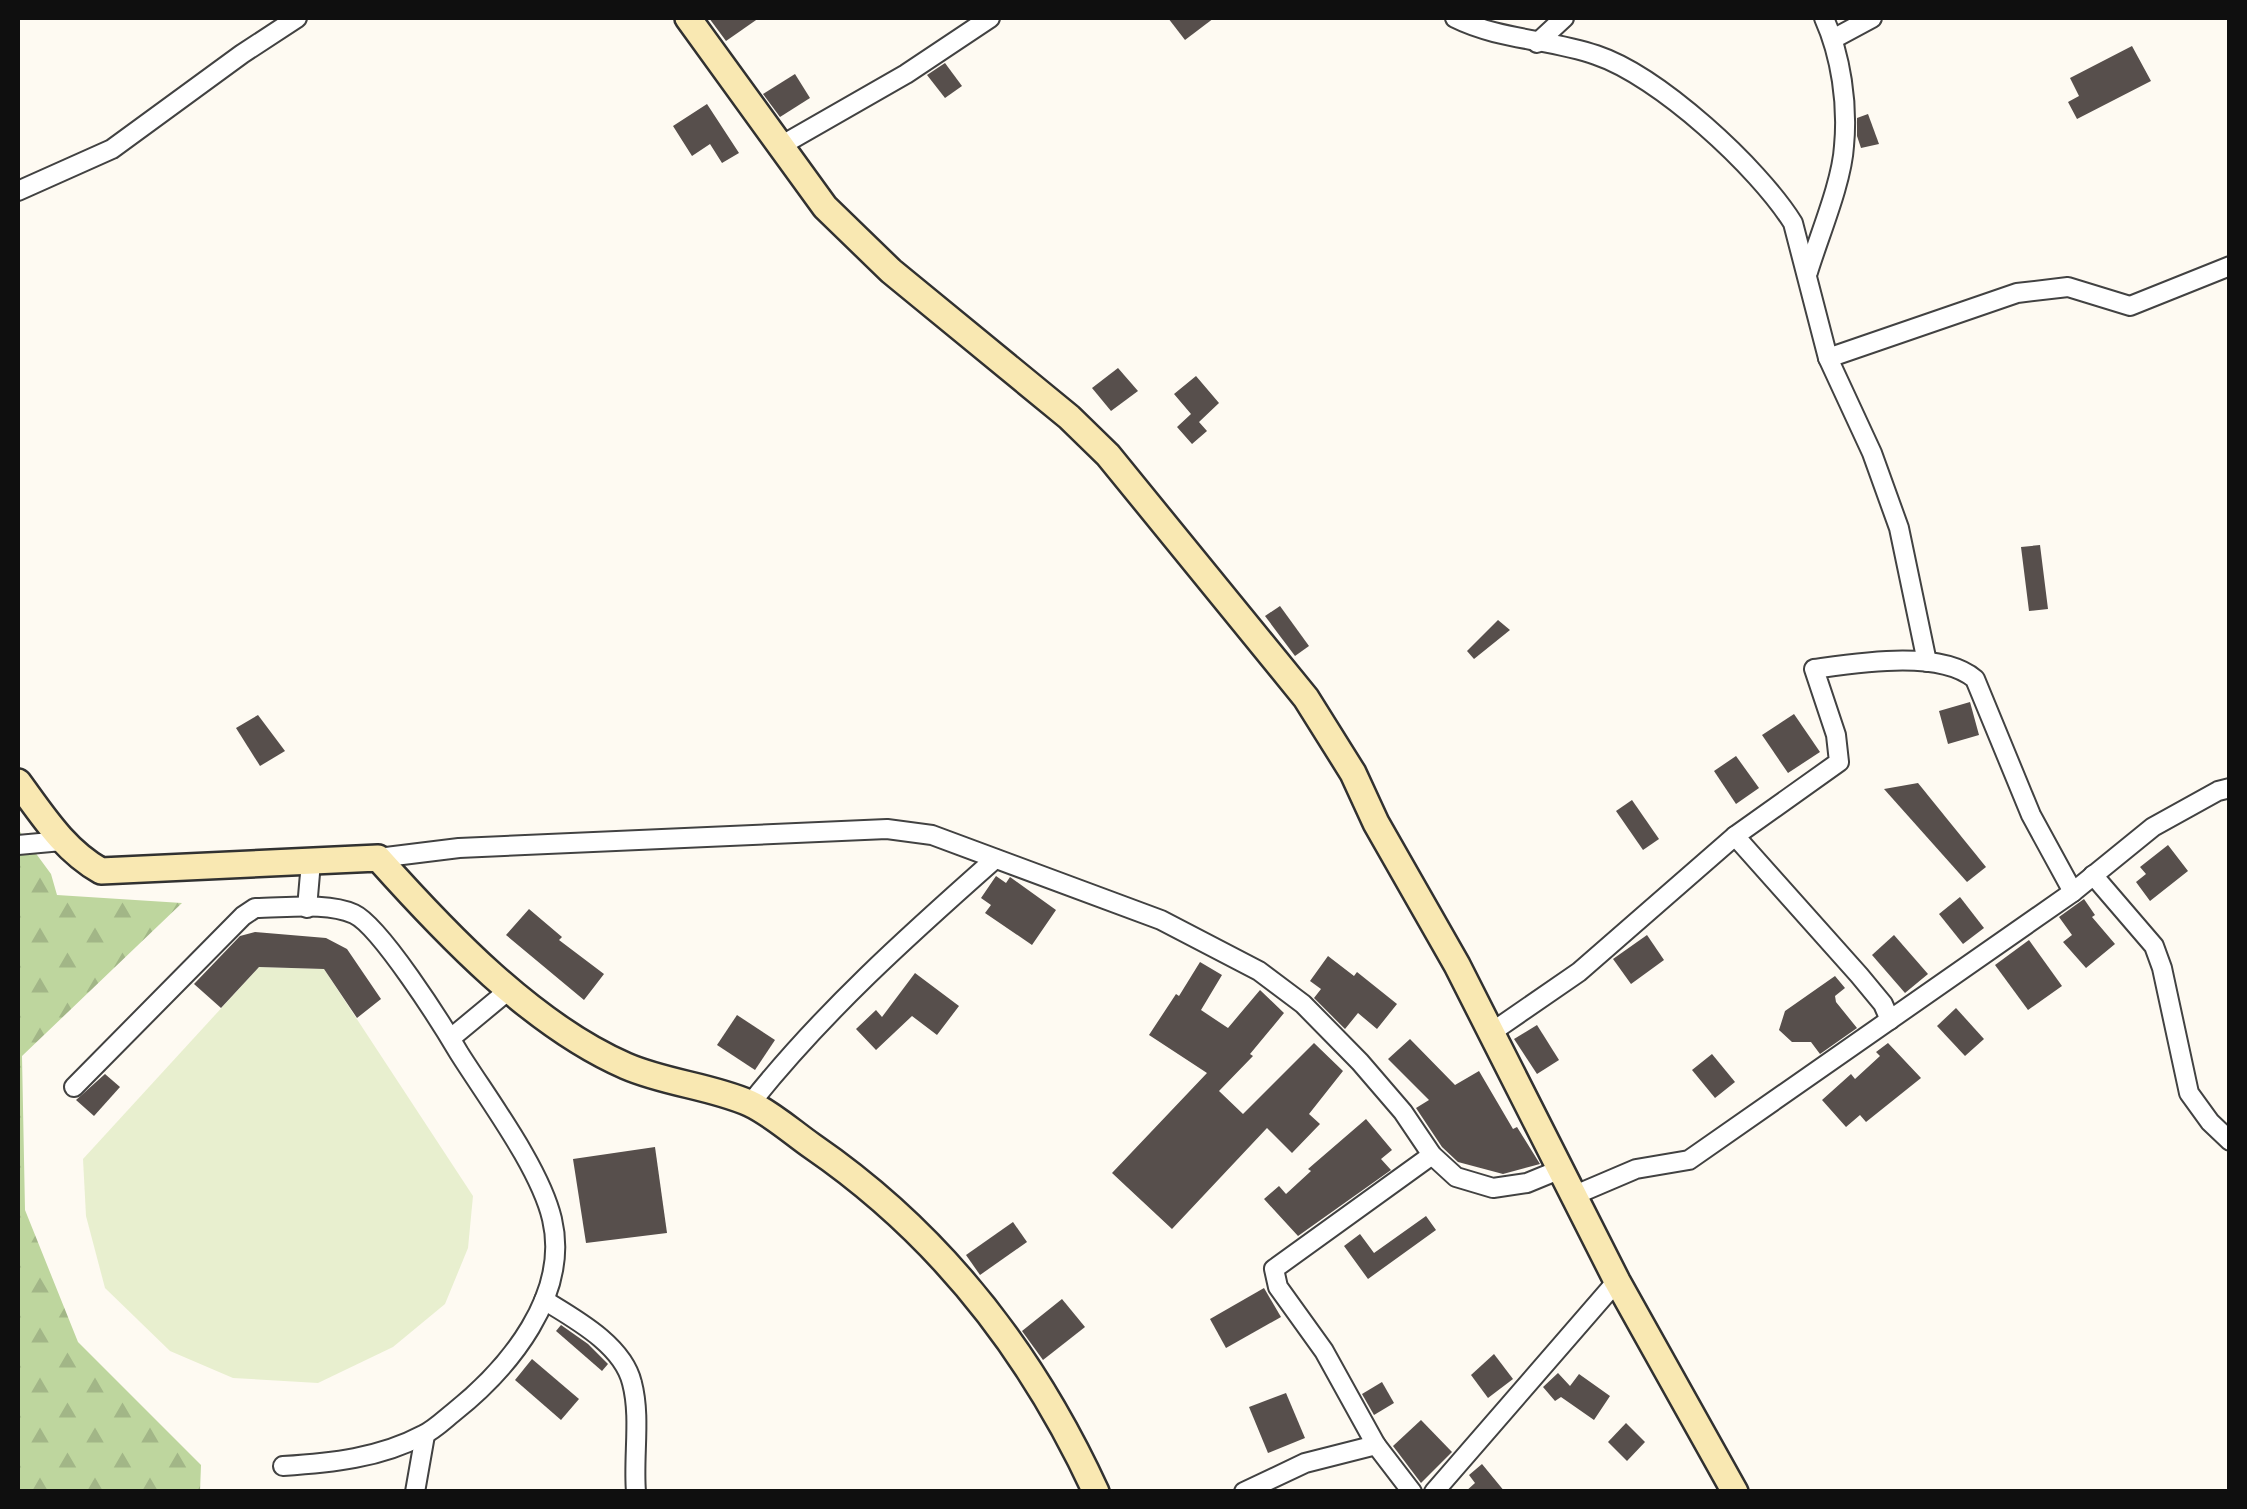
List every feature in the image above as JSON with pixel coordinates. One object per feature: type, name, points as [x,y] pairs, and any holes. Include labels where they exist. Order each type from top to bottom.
[{"type":"street","points":[[18,191],[112,149],[297,18]]},
{"type":"street","points":[[688,18],[825,207],[891,271],[1069,417],[1108,454],[1306,698],[1352,774],[1492,1032],[1617,1280],[1736,1492]]},
{"type":"street","points":[[782,145],[906,74],[990,18]]},
{"type":"street","points":[[1456,18],[1470,25],[1595,54],[1636,72],[1715,135],[1783,206],[1793,223],[1808,272],[1828,358],[1872,453],[1899,528],[1927,662]]},
{"type":"street","points":[[1537,42],[1564,18]]},
{"type":"street","points":[[1808,272],[1844,149],[1844,95],[1834,39],[1824,18]]},
{"type":"street","points":[[1834,39],[1872,18]]},
{"type":"street","points":[[1828,358],[1887,334],[2017,292],[2068,287],[2130,306],[2230,266]]},
{"type":"street","points":[[1492,1032],[1579,972],[1735,836],[1840,762],[1836,735],[1814,669],[1870,661],[1927,662],[1965,670],[1975,679],[2031,815],[2073,892]]},
{"type":"street","points":[[18,782],[78,858],[102,870],[311,862],[459,848],[886,828],[932,835],[1161,920],[1260,971],[1302,1004],[1360,1062],[1403,1112],[1432,1155],[1456,1178],[1493,1188],[1527,1184],[1561,1169]]},
{"type":"street","points":[[1575,1195],[1636,1170],[1689,1160],[2073,892],[2153,827],[2230,788]]},
{"type":"street","points":[[1735,836],[1858,975],[1890,1020]]},
{"type":"street","points":[[18,846],[62,841]]},
{"type":"street","points":[[378,858],[509,990],[563,1031],[626,1066],[750,1104],[837,1163],[902,1215],[1014,1344],[1070,1436],[1096,1492]]},
{"type":"street","points":[[750,1104],[779,1068],[897,947],[995,858]]},
{"type":"street","points":[[308,908],[311,862]]},
{"type":"street","points":[[2094,875],[2154,946],[2190,1093],[2210,1122],[2230,1141]]},
{"type":"street","points":[[74,1087],[243,916],[256,908],[344,910],[359,916],[376,934],[450,1038],[539,1180],[556,1248],[544,1300],[509,1362],[425,1435],[336,1462],[283,1466]]},
{"type":"street","points":[[450,1038],[509,990]]},
{"type":"street","points":[[1412,1492],[1376,1445],[1324,1351],[1278,1288],[1274,1270],[1432,1155]]},
{"type":"street","points":[[1434,1492],[1617,1280]]},
{"type":"street","points":[[544,1300],[576,1319],[622,1358],[632,1382],[636,1492]]},
{"type":"street","points":[[415,1492],[425,1435]]},
{"type":"street","points":[[1244,1492],[1305,1464],[1376,1445]]},
{"type":"green space","points":[[18,829],[51,874],[57,895],[182,903],[22,1056],[25,1210],[78,1342],[201,1465],[200,1491],[18,1491]]},
{"type":"green space","points":[[259,967],[324,969],[473,1196],[468,1248],[445,1304],[393,1347],[318,1383],[233,1378],[170,1351],[105,1288],[86,1216],[83,1159]]},
{"type":"building","points":[[709,18],[759,18],[726,41]]},
{"type":"building","points":[[1168,18],[1214,18],[1185,40]]},
{"type":"building","points":[[2132,46],[2151,81],[2077,119],[2068,102],[2079,96],[2070,78]]},
{"type":"building","points":[[945,63],[962,86],[945,98],[927,75]]},
{"type":"building","points":[[795,74],[810,98],[780,117],[763,94]]},
{"type":"building","points":[[707,104],[739,153],[722,163],[710,144],[692,156],[673,126]]},
{"type":"building","points":[[1868,114],[1879,144],[1861,148],[1857,118]]},
{"type":"building","points":[[1118,368],[1138,391],[1111,411],[1092,388]]},
{"type":"building","points":[[1196,376],[1219,403],[1199,422],[1207,431],[1192,444],[1177,427],[1191,414],[1174,394]]},
{"type":"building","points":[[2040,545],[2048,609],[2029,611],[2021,547]]},
{"type":"building","points":[[1280,606],[1309,646],[1295,656],[1265,616]]},
{"type":"building","points":[[1498,620],[1510,630],[1474,659],[1467,651]]},
{"type":"building","points":[[1970,702],[1979,735],[1948,744],[1939,711]]},
{"type":"building","points":[[1794,714],[1820,752],[1788,773],[1762,735]]},
{"type":"building","points":[[258,715],[285,751],[260,766],[236,728]]},
{"type":"building","points":[[1736,756],[1759,788],[1736,804],[1714,771]]},
{"type":"building","points":[[1918,783],[1986,867],[1967,882],[1884,789]]},
{"type":"building","points":[[1632,800],[1659,839],[1643,850],[1616,811]]},
{"type":"building","points":[[2168,845],[2188,871],[2150,901],[2136,882],[2146,874],[2140,867]]},
{"type":"building","points":[[996,876],[1006,883],[1010,877],[1056,910],[1032,945],[985,913],[991,905],[981,898]]},
{"type":"building","points":[[1960,897],[1984,928],[1963,944],[1939,914]]},
{"type":"building","points":[[2084,899],[2095,915],[2092,917],[2115,944],[2086,968],[2063,942],[2072,935],[2059,917]]},
{"type":"building","points":[[529,909],[562,937],[559,940],[604,974],[584,1000],[506,935]]},
{"type":"building","points":[[255,932],[326,938],[347,949],[381,999],[357,1018],[324,969],[259,967],[221,1008],[194,984],[240,936]]},
{"type":"building","points":[[1647,935],[1664,960],[1631,984],[1613,959]]},
{"type":"building","points":[[1894,935],[1928,974],[1905,993],[1872,955]]},
{"type":"building","points":[[2029,940],[2062,986],[2028,1010],[1995,965]]},
{"type":"building","points":[[1328,956],[1354,976],[1357,972],[1397,1004],[1377,1029],[1358,1013],[1345,1029],[1314,998],[1321,989],[1310,981]]},
{"type":"building","points":[[1200,962],[1222,975],[1201,1010],[1228,1028],[1260,990],[1284,1013],[1250,1054],[1253,1056],[1219,1091],[1243,1114],[1314,1043],[1343,1071],[1309,1114],[1320,1124],[1292,1153],[1267,1128],[1172,1229],[1112,1173],[1207,1073],[1149,1035]]},
{"type":"building","points":[[915,973],[959,1006],[937,1035],[912,1016],[876,1050],[856,1029],[876,1010],[882,1017]]},
{"type":"building","points":[[1835,976],[1845,988],[1835,996],[1836,1002],[1857,1028],[1820,1054],[1811,1042],[1792,1042],[1779,1030],[1785,1011]]},
{"type":"building","points":[[1956,1008],[1984,1039],[1965,1056],[1937,1026]]},
{"type":"building","points":[[737,1015],[775,1040],[755,1070],[717,1045]]},
{"type":"building","points":[[1537,1025],[1559,1060],[1537,1074],[1514,1039]]},
{"type":"building","points":[[1410,1039],[1455,1085],[1479,1071],[1513,1129],[1517,1127],[1540,1164],[1503,1174],[1458,1162],[1442,1147],[1416,1108],[1429,1100],[1388,1059]]},
{"type":"building","points":[[1888,1043],[1921,1078],[1866,1122],[1860,1115],[1846,1127],[1822,1100],[1851,1074],[1855,1079]]},
{"type":"building","points":[[1712,1054],[1735,1082],[1715,1098],[1692,1070]]},
{"type":"building","points":[[105,1074],[120,1087],[94,1116],[76,1100]]},
{"type":"building","points":[[1366,1119],[1392,1150],[1381,1159],[1391,1170],[1298,1236],[1264,1199],[1279,1186],[1286,1194],[1311,1171],[1308,1169]]},
{"type":"building","points":[[655,1147],[667,1233],[586,1243],[573,1159]]},
{"type":"building","points":[[1426,1216],[1436,1230],[1368,1279],[1344,1246],[1360,1234],[1374,1253]]},
{"type":"building","points":[[1013,1222],[1027,1242],[980,1275],[966,1255]]},
{"type":"building","points":[[1264,1288],[1281,1317],[1226,1348],[1210,1319]]},
{"type":"building","points":[[1062,1299],[1085,1327],[1043,1360],[1022,1331]]},
{"type":"building","points":[[561,1325],[608,1364],[602,1371],[556,1331]]},
{"type":"building","points":[[1494,1354],[1513,1379],[1488,1398],[1471,1375]]},
{"type":"building","points":[[532,1359],[579,1399],[561,1420],[515,1380]]},
{"type":"building","points":[[1558,1373],[1570,1386],[1579,1374],[1610,1396],[1594,1420],[1561,1397],[1555,1401],[1543,1387]]},
{"type":"building","points":[[1382,1382],[1394,1403],[1374,1415],[1362,1394]]},
{"type":"building","points":[[1286,1393],[1305,1438],[1268,1453],[1249,1407]]},
{"type":"building","points":[[1421,1420],[1452,1452],[1421,1483],[1393,1446]]},
{"type":"building","points":[[1626,1423],[1645,1442],[1627,1461],[1608,1442]]},
{"type":"building","points":[[1482,1464],[1505,1492],[1465,1492],[1475,1483],[1469,1475]]}]
